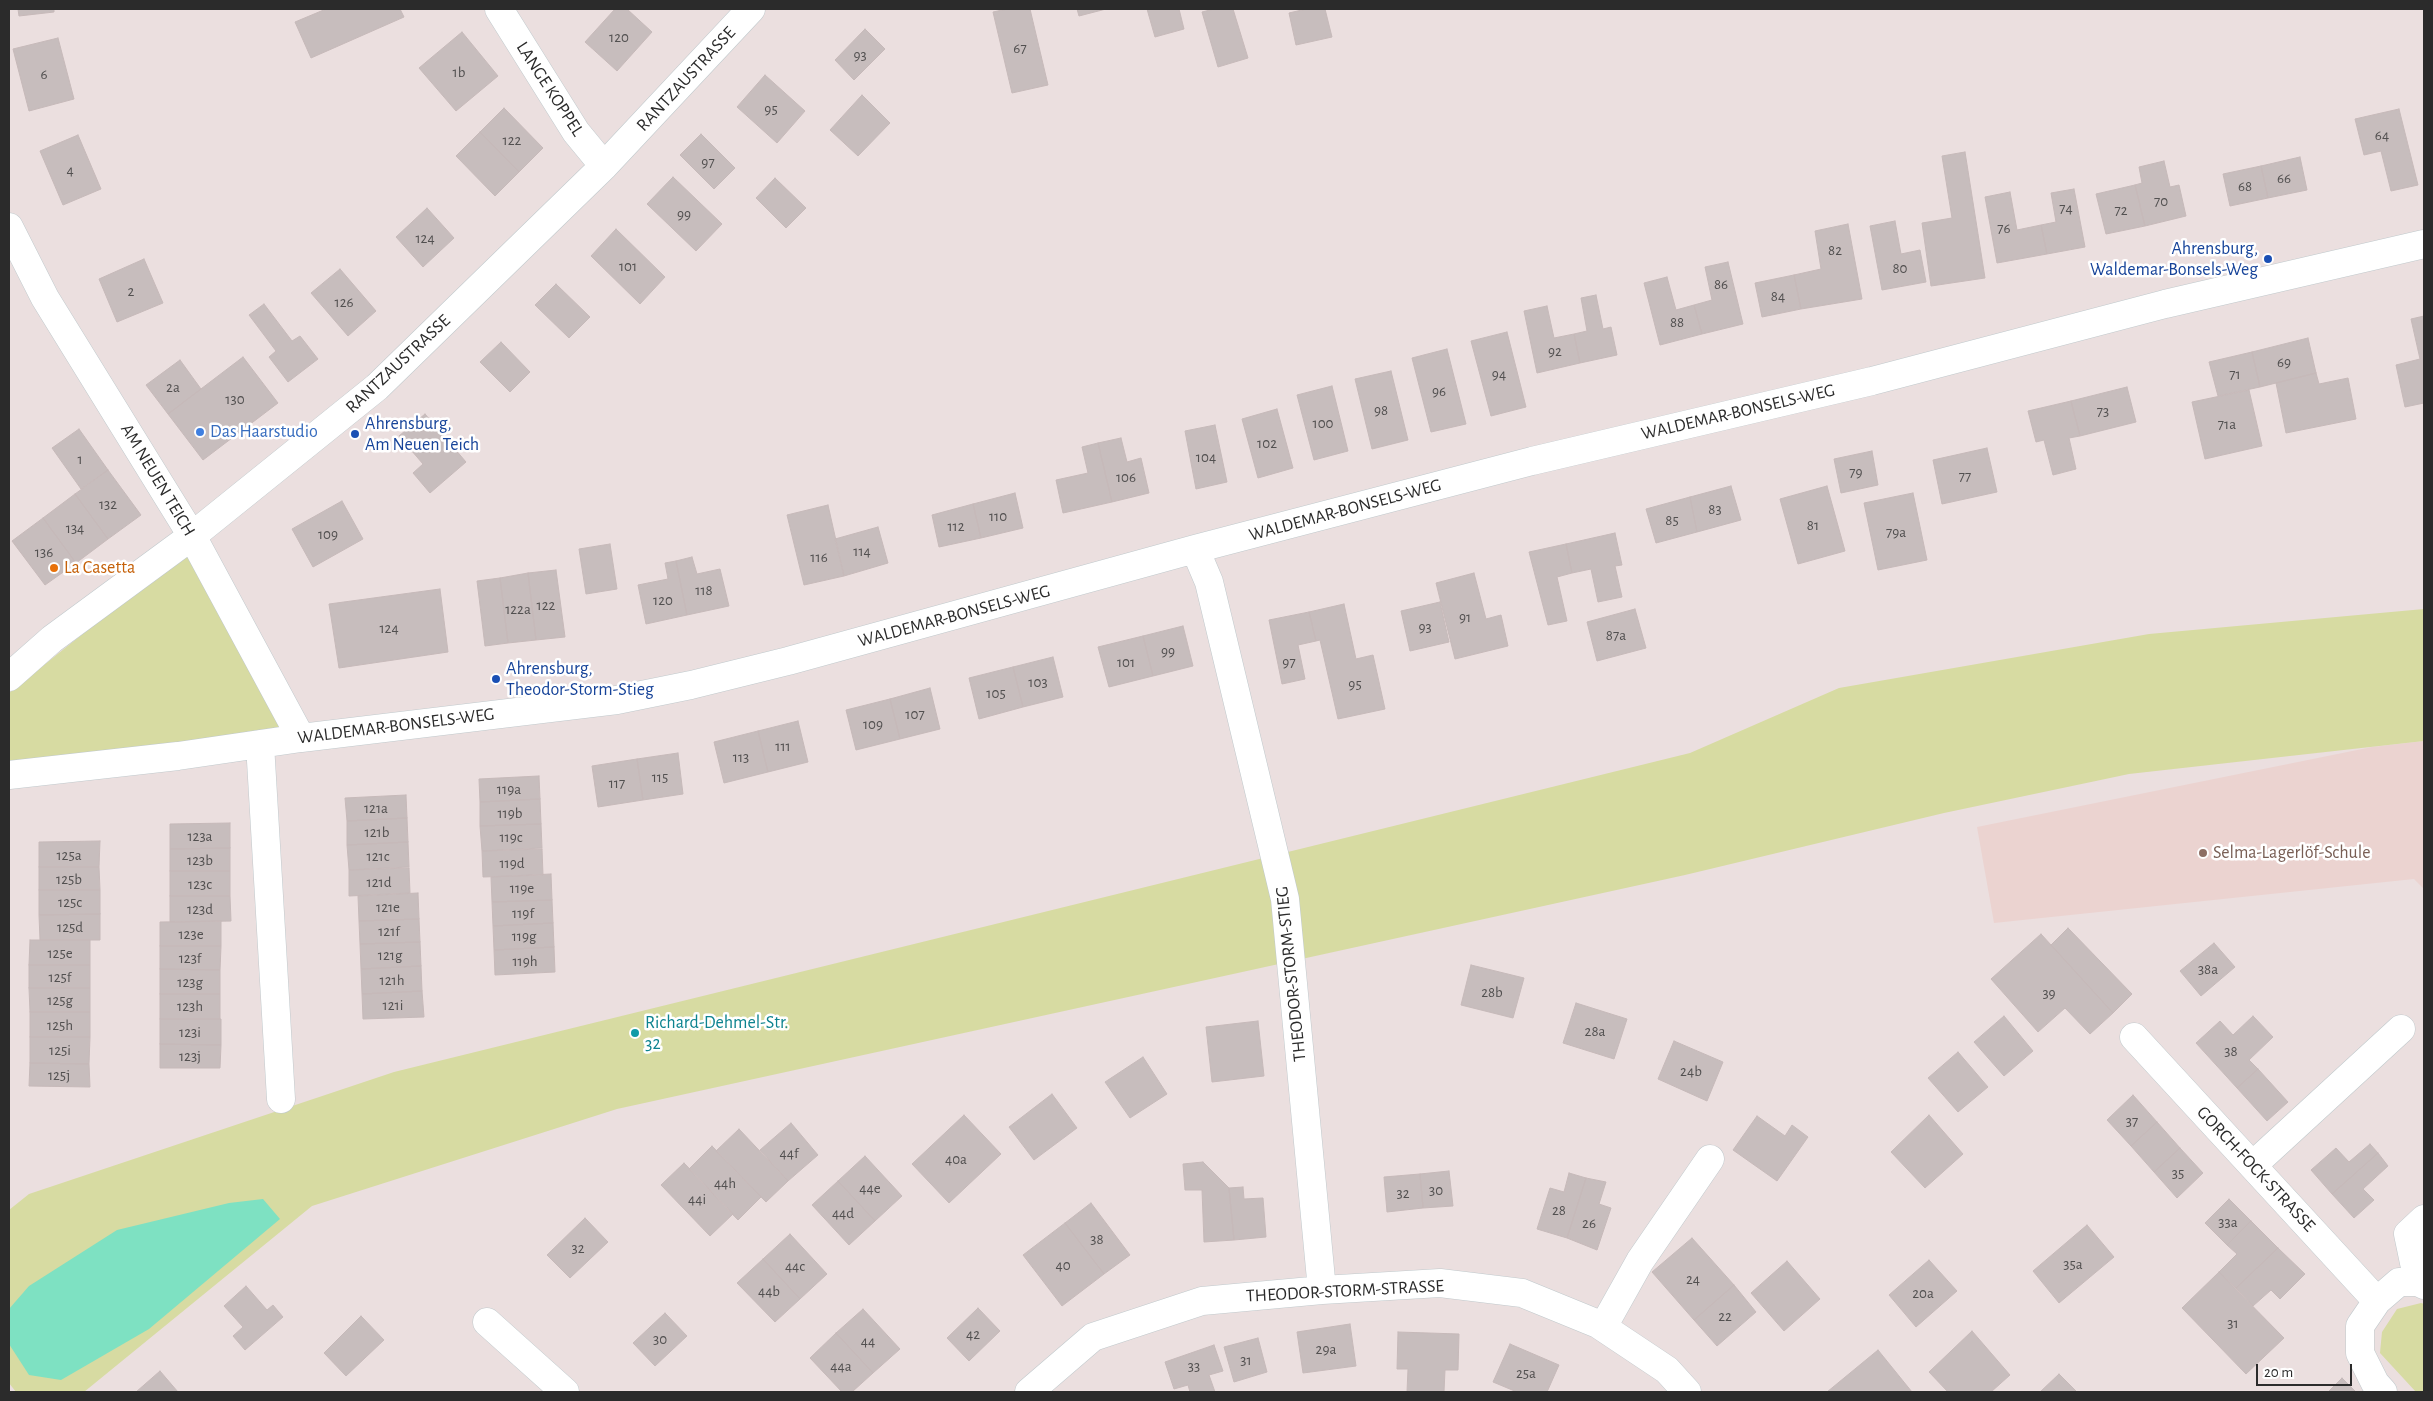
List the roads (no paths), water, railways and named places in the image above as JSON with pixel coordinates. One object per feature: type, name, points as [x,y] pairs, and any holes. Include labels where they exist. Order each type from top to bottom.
[{"type":"street","name":"LANGE KOPPEL","points":[[499,9],[576,132],[604,166]]},
{"type":"street","name":"RANTZAUSTRASSE","points":[[9,677],[52,639],[192,536],[377,387],[604,166],[751,9]]},
{"type":"street","name":"AM NEUEN TEICH","points":[[9,227],[45,298],[192,536],[301,738]]},
{"type":"street","name":"WALDEMAR-BONSELS-WEG","points":[[9,775],[178,756],[301,738],[617,700],[681,686],[788,661],[1195,549],[1532,462],[1872,380],[2165,304],[2424,244]]},
{"type":"street","name":"THEODOR-STORM-STIEG","points":[[1195,549],[1209,582],[1285,899],[1322,1290]]},
{"type":"street","points":[[260,744],[280,1099]]},
{"type":"street","points":[[2253,1165],[2401,1029]]},
{"type":"street","name":"GORCH-FOCK-STRASSE","points":[[2134,1037],[2377,1301]]},
{"type":"street","points":[[1603,1327],[1640,1261],[1710,1159]]},
{"type":"street","points":[[2383,1392],[2375,1383],[2360,1353],[2360,1326],[2377,1301],[2399,1282],[2421,1284],[2408,1234],[2424,1219]]},
{"type":"street","name":"THEODOR-STORM-STRASSE","points":[[1029,1392],[1093,1337],[1202,1301],[1322,1290],[1440,1284],[1522,1293],[1603,1327],[1667,1370],[1687,1392]]},
{"type":"street","points":[[487,1322],[565,1392]]},
{"type":"place","name":"Ahrensburg, Waldemar-Bonsels-Weg","points":[[2268,259]]},
{"type":"place","name":"Das Haarstudio","points":[[200,432]]},
{"type":"place","name":"Ahrensburg, Am Neuen Teich","points":[[355,434]]},
{"type":"place","name":"La Casetta","points":[[54,568]]},
{"type":"place","name":"Ahrensburg, Theodor-Storm-Stieg","points":[[496,679]]},
{"type":"place","name":"Selma-Lagerlöf-Schule","points":[[2203,853]]},
{"type":"place","name":"Richard-Dehmel-Str. 32","points":[[635,1033]]}]
